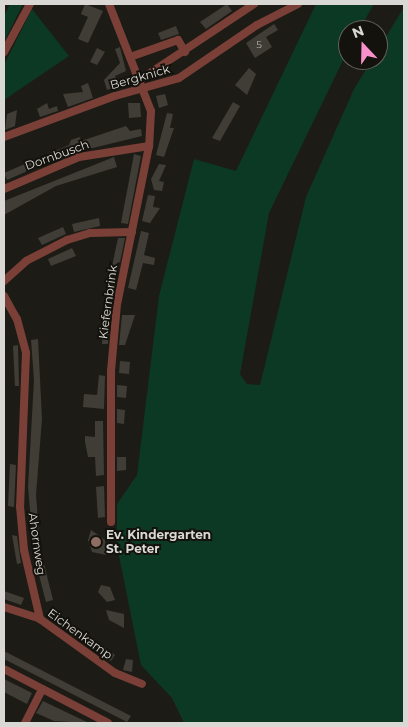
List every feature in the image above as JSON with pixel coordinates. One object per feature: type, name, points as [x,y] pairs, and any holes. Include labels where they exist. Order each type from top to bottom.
[{"type":"street","points":[[4,52],[30,4]]},
{"type":"street","name":"Kiefernbrink","points":[[109,4],[130,57],[146,88],[151,111],[149,146],[132,232],[111,371],[111,522]]},
{"type":"street","points":[[141,79],[185,52],[254,4]]},
{"type":"street","name":"Bergknick","points":[[4,137],[179,78],[257,25],[298,4]]},
{"type":"street","points":[[130,57],[178,40],[185,52]]},
{"type":"street","name":"Dornbusch","points":[[4,189],[79,157],[149,146]]},
{"type":"street","points":[[4,281],[26,261],[67,240],[90,233],[132,232]]},
{"type":"street","name":"Ahornweg","points":[[4,296],[17,319],[26,353],[20,506],[24,550],[40,619]]},
{"type":"street","name":"Eichenkamp","points":[[4,607],[40,619],[115,672],[142,684]]},
{"type":"street","points":[[4,669],[108,723]]},
{"type":"street","points":[[25,723],[42,689]]},
{"type":"green space","points":[[10,4],[23,4],[4,42],[4,16]]},
{"type":"green space","points":[[316,4],[374,4],[365,20],[338,20],[338,70],[269,213],[240,374],[247,384],[260,385],[306,197],[354,89],[366,70],[388,70],[388,33],[404,7],[404,723],[184,723],[172,698],[141,665],[117,546],[117,504],[137,475],[159,296],[194,159],[236,171]]},
{"type":"green space","points":[[32,9],[69,56],[4,100],[4,65]]},
{"type":"building","points":[[85,4],[103,11],[88,43],[78,39],[88,17],[81,14]]},
{"type":"building","points":[[227,4],[232,11],[206,29],[200,22]]},
{"type":"building","points":[[274,24],[278,30],[266,37],[272,47],[255,58],[246,43]]},
{"type":"building","points":[[176,26],[179,34],[161,40],[158,33]]},
{"type":"building","points":[[120,47],[126,71],[115,76],[119,86],[107,90],[104,80],[120,63],[115,49]]},
{"type":"building","points":[[97,48],[105,52],[97,65],[90,62]]},
{"type":"building","points":[[249,68],[256,74],[247,95],[235,85]]},
{"type":"building","points":[[88,83],[93,98],[68,107],[63,94],[83,92],[81,86]]},
{"type":"building","points":[[165,94],[168,105],[159,108],[156,96]]},
{"type":"building","points":[[233,102],[240,106],[220,141],[212,138]]},
{"type":"building","points":[[47,103],[49,109],[57,106],[58,111],[40,117],[37,109]]},
{"type":"building","points":[[128,103],[140,103],[141,117],[129,118]]},
{"type":"building","points":[[17,110],[15,126],[5,130],[7,114]]},
{"type":"building","points":[[167,113],[173,114],[170,128],[174,128],[164,157],[156,155]]},
{"type":"building","points":[[126,126],[130,131],[141,129],[142,136],[64,155],[7,180],[4,173],[69,145],[71,140],[80,137],[81,141]]},
{"type":"building","points":[[134,154],[141,156],[128,224],[121,223]]},
{"type":"building","points":[[114,157],[117,167],[56,186],[4,215],[4,201]]},
{"type":"building","points":[[159,164],[166,165],[159,181],[164,182],[162,191],[154,190],[151,179]]},
{"type":"building","points":[[148,195],[155,196],[153,207],[160,208],[150,223],[142,221]]},
{"type":"building","points":[[99,218],[100,226],[74,232],[72,224]]},
{"type":"building","points":[[63,227],[66,234],[42,245],[38,238]]},
{"type":"building","points":[[141,231],[149,233],[144,255],[155,258],[154,265],[143,263],[136,290],[128,288]]},
{"type":"building","points":[[118,238],[125,238],[115,286],[108,285]]},
{"type":"building","points":[[72,248],[76,256],[51,266],[48,259]]},
{"type":"building","points":[[104,315],[110,315],[108,344],[102,344]]},
{"type":"building","points":[[122,315],[135,315],[125,345],[119,345]]},
{"type":"building","points":[[38,339],[42,419],[36,495],[40,548],[53,600],[46,602],[34,556],[28,487],[34,380],[31,340]]},
{"type":"building","points":[[18,345],[19,386],[15,386],[13,346]]},
{"type":"building","points":[[120,361],[130,362],[129,374],[119,373]]},
{"type":"building","points":[[99,375],[105,376],[104,409],[83,407],[84,394],[97,395]]},
{"type":"building","points":[[117,385],[127,386],[126,398],[117,397]]},
{"type":"building","points":[[117,409],[125,410],[124,424],[117,423]]},
{"type":"building","points":[[95,421],[103,421],[104,475],[96,476],[95,457],[88,457],[85,442],[85,436],[95,437]]},
{"type":"building","points":[[117,457],[126,457],[126,470],[117,471]]},
{"type":"building","points":[[10,464],[16,465],[14,507],[8,506]]},
{"type":"building","points":[[104,486],[105,517],[98,518],[96,487]]},
{"type":"building","name":"Ev. Kindergarten St. Peter","points":[[91,530],[105,540],[106,555],[92,552],[88,540]]},
{"type":"building","points":[[12,535],[17,536],[21,563],[17,564]]},
{"type":"building","points":[[101,585],[110,587],[115,600],[107,602],[98,592]]},
{"type":"building","points":[[4,591],[24,598],[21,605],[4,599]]},
{"type":"building","points":[[106,610],[124,614],[124,628],[109,620]]},
{"type":"building","points":[[102,645],[115,655],[111,661],[98,652]]},
{"type":"building","points":[[4,651],[131,716],[127,722],[4,659]]},
{"type":"building","points":[[126,659],[133,660],[132,672],[123,670]]},
{"type":"building","points":[[4,679],[32,693],[27,704],[4,692]]},
{"type":"building","points":[[43,701],[89,723],[54,721],[36,713]]},
{"type":"place","name":"Ev. Kindergarten St. Peter","points":[[96,542]]}]
